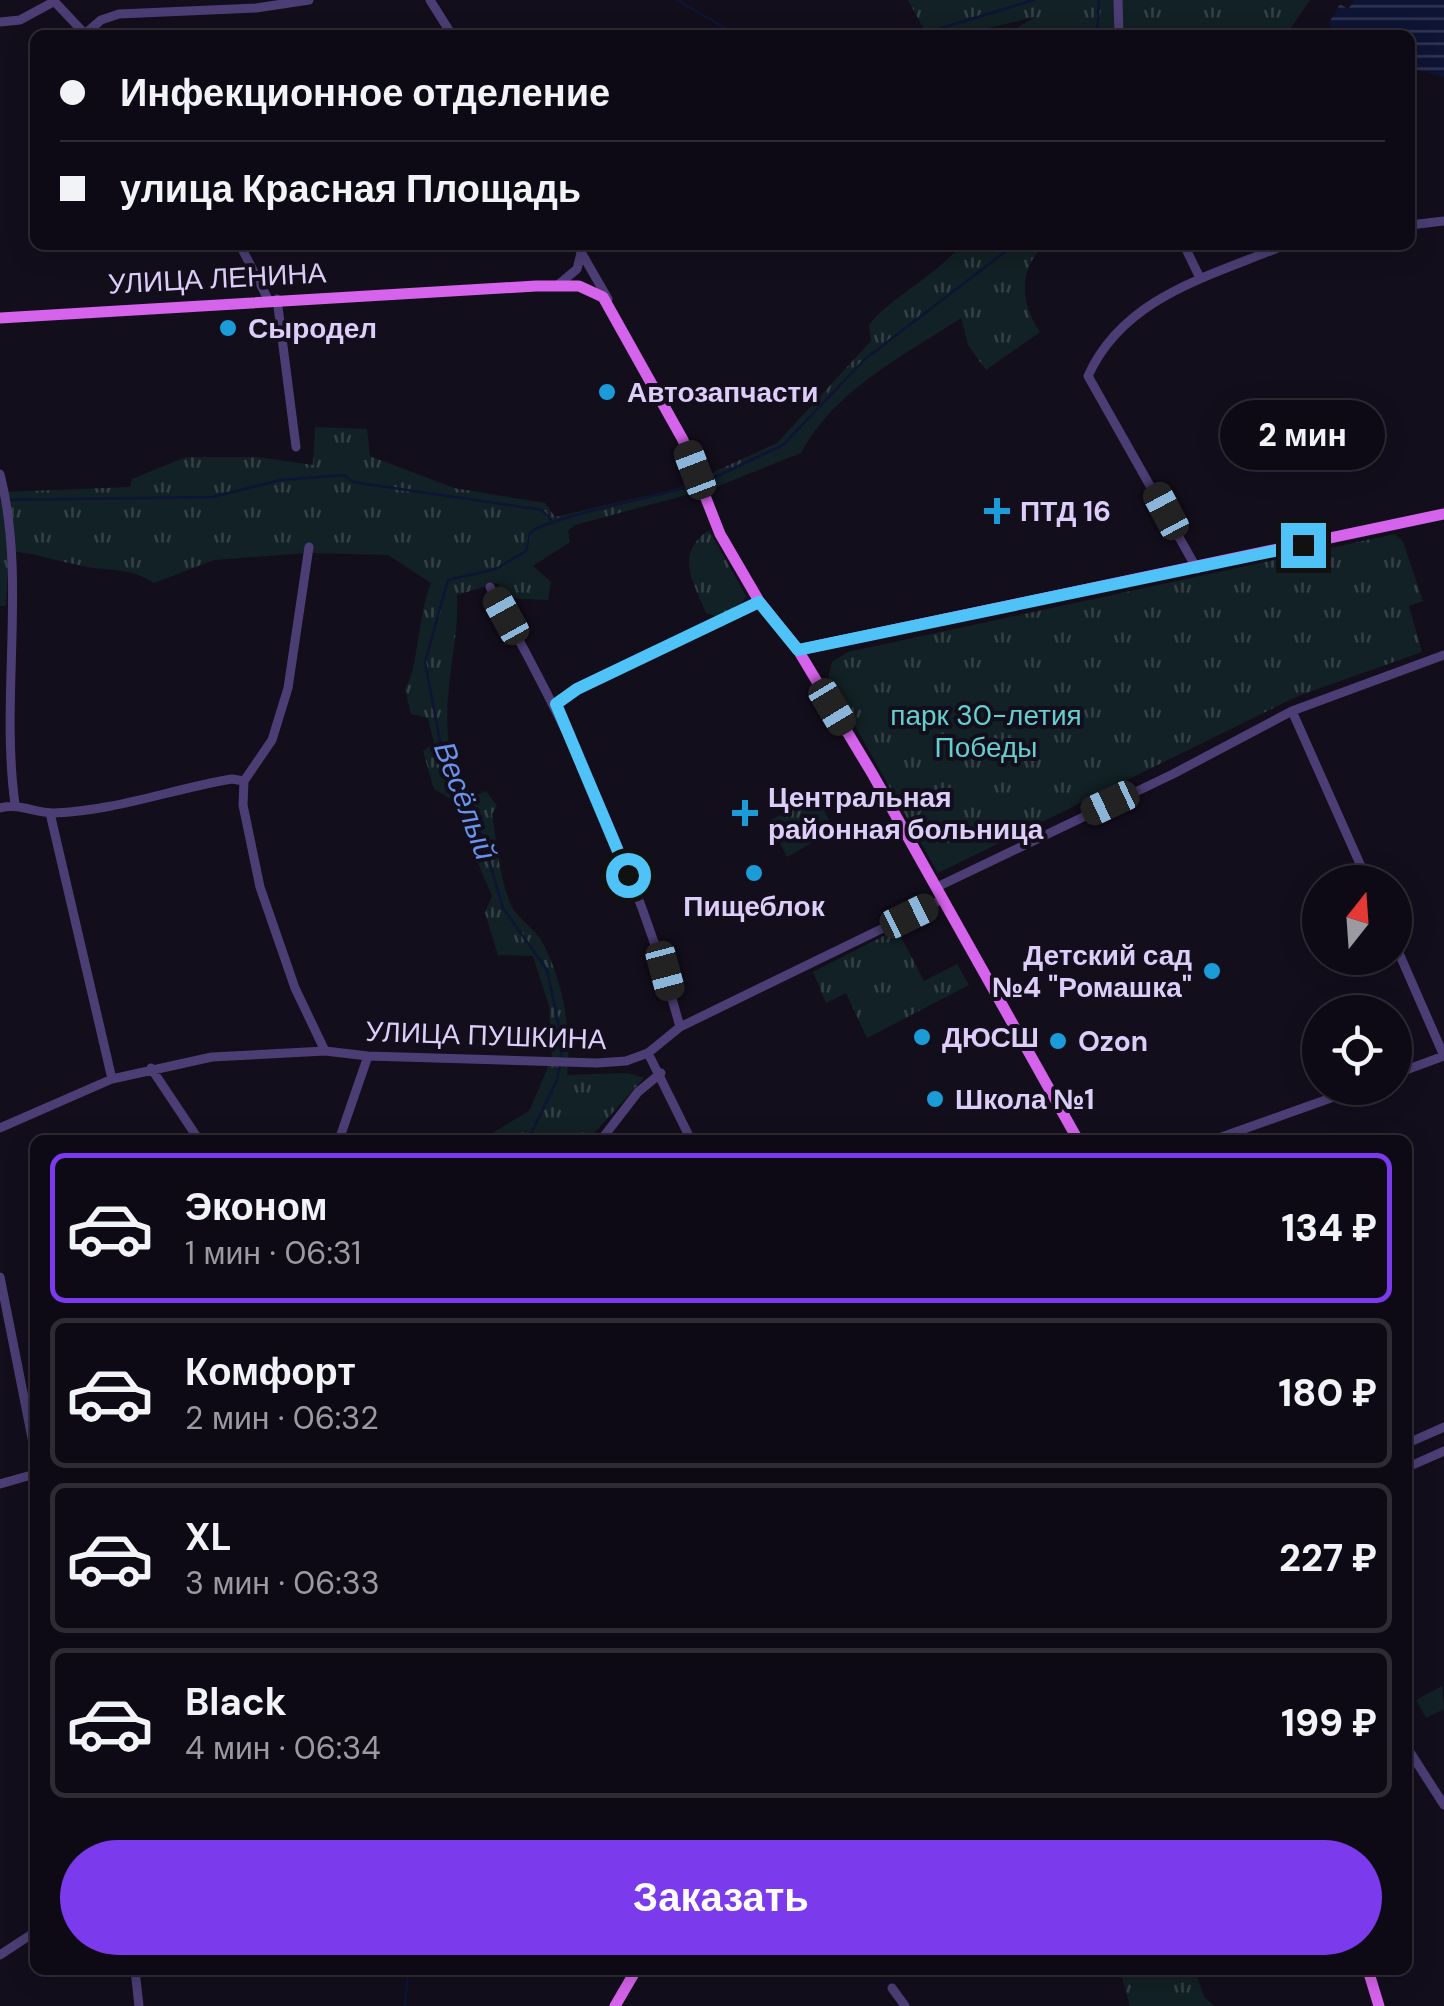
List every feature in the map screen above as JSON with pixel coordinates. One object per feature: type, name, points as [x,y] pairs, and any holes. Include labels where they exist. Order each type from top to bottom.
[{"type":"main road","name":"УЛИЦА ЛЕНИНА","points":[[0,318],[558,285],[588,289],[612,305]]},
{"type":"main road","points":[[612,305],[759,602],[798,650],[1075,1135]]},
{"type":"main road","points":[[798,650],[1444,514]]},
{"type":"main road","points":[[615,2006],[633,1975]]},
{"type":"main road","points":[[1370,1975],[1379,2006]]},
{"type":"street","points":[[90,30],[101,20],[120,14],[256,8],[309,0]]},
{"type":"street","points":[[430,0],[449,30]]},
{"type":"street","points":[[1118,0],[1119,30]]},
{"type":"street","points":[[0,22],[30,16],[54,1],[82,30]]},
{"type":"street","points":[[1415,224],[1444,221]]},
{"type":"street","points":[[243,250],[272,299],[296,447]]},
{"type":"street","points":[[558,285],[578,269],[579,250]]},
{"type":"street","points":[[580,250],[612,305]]},
{"type":"street","points":[[1186,250],[1200,278]]},
{"type":"street","points":[[1197,569],[1088,376],[1104,348],[1126,322],[1149,304],[1200,278],[1272,250]]},
{"type":"street","points":[[0,474],[8,514],[4,702],[15,804]]},
{"type":"street","points":[[309,547],[288,688],[272,740],[244,781],[244,823],[260,887],[295,988],[325,1050]]},
{"type":"street","points":[[490,587],[556,704],[657,943],[680,1027]]},
{"type":"street","points":[[556,704],[577,689],[759,602]]},
{"type":"street","name":"УЛИЦА ПУШКИНА","points":[[0,1128],[112,1079],[212,1057],[325,1050],[368,1056],[559,1064],[626,1061],[648,1053],[680,1027],[1292,710],[1337,690],[1444,655]]},
{"type":"street","points":[[1292,710],[1360,865]]},
{"type":"street","points":[[0,808],[15,804],[50,813],[130,803],[232,779],[244,781]]},
{"type":"street","points":[[50,813],[112,1079]]},
{"type":"street","points":[[1409,975],[1444,1056],[1412,1068]]},
{"type":"street","points":[[648,1053],[689,1135]]},
{"type":"street","points":[[342,1135],[368,1056]]},
{"type":"street","points":[[151,1068],[196,1135]]},
{"type":"street","points":[[605,1135],[638,1092],[661,1073]]},
{"type":"street","points":[[1227,1135],[1311,1105]]},
{"type":"street","points":[[0,1277],[30,1428]]},
{"type":"street","points":[[1412,1441],[1444,1427]]},
{"type":"street","points":[[1412,1465],[1444,1451]]},
{"type":"street","points":[[0,1484],[30,1475]]},
{"type":"street","points":[[1412,1756],[1444,1805]]},
{"type":"street","points":[[0,1955],[30,1935]]},
{"type":"street","points":[[136,1975],[139,2006]]},
{"type":"street","points":[[889,1990],[902,2006]]},
{"type":"green space","points":[[908,0],[1310,0],[1289,30],[1013,30],[1035,17],[979,30],[924,30]]},
{"type":"green space","points":[[956,250],[1040,250],[1030,265],[1025,287],[1029,310],[1040,332],[986,370],[968,345],[961,318],[851,393],[831,411],[801,453],[716,487],[575,525],[568,531],[570,542],[533,566],[551,582],[548,600],[507,598],[497,583],[457,595],[448,699],[450,750],[459,774],[474,796],[486,791],[497,806],[492,814],[507,895],[514,910],[541,940],[560,988],[567,1023],[567,1075],[627,1073],[644,1078],[593,1135],[492,1135],[529,1111],[552,1058],[549,1006],[533,956],[498,955],[485,913],[492,896],[466,835],[475,822],[473,812],[434,789],[423,751],[434,743],[428,718],[411,714],[405,689],[431,583],[388,555],[307,553],[214,560],[154,583],[126,572],[9,551],[6,606],[0,606],[0,476],[5,492],[130,487],[132,479],[186,457],[257,457],[313,465],[315,427],[367,429],[370,456],[454,488],[545,503],[555,517],[676,489],[777,443],[871,341],[869,325],[878,315]]},
{"type":"green space","points":[[709,530],[746,596],[742,603],[718,617],[706,613],[690,568],[692,549]]},
{"type":"green space","name":"парк 30-летия Победы","points":[[1395,534],[1403,542],[1423,601],[1409,606],[1422,652],[1298,696],[938,873],[828,678],[832,662],[848,652]]},
{"type":"green space","points":[[817,797],[834,830],[787,857],[769,821]]},
{"type":"green space","points":[[897,929],[924,981],[957,964],[969,985],[867,1038],[846,993],[826,1003],[813,972]]},
{"type":"green space","points":[[1442,1686],[1444,1709],[1426,1718],[1416,1700]]},
{"type":"green space","points":[[1121,1975],[1197,1975],[1204,1997],[1214,2006],[1130,2006]]},
{"type":"water","points":[[1355,0],[1444,0],[1444,77],[1415,69],[1415,30],[1332,30],[1329,23],[1340,4],[1348,9]]},
{"type":"waterway","points":[[677,0],[728,30]]},
{"type":"waterway","points":[[935,30],[1034,0]]},
{"type":"waterway","name":"Весёлый","points":[[1097,30],[1099,0]]},
{"type":"waterway","name":"Весёлый","points":[[707,481],[783,445],[865,359],[1007,250]]},
{"type":"waterway","points":[[0,500],[213,497],[280,480],[344,475],[353,482],[542,510],[551,520]]},
{"type":"waterway","name":"Весёлый","points":[[530,1135],[557,1080],[563,1045],[547,970],[503,908],[474,809],[440,741],[425,662],[448,580],[496,569],[526,551],[530,533],[541,527],[694,485]]},
{"type":"waterway","name":"Весёлый","points":[[405,2006],[408,1975]]},
{"type":"place","name":"Сыродел","points":[[228,328]]},
{"type":"place","name":"Автозапчасти","points":[[607,392]]},
{"type":"place","name":"ПТД 16","points":[[997,511]]},
{"type":"place","name":"Центральная районная больница","points":[[745,813]]},
{"type":"place","name":"Пищеблок","points":[[754,873]]},
{"type":"place","name":"Детский сад №4 \"Ромашка\"","points":[[1212,971]]},
{"type":"place","name":"ДЮСШ","points":[[922,1037]]},
{"type":"place","name":"Ozon","points":[[1058,1041]]},
{"type":"place","name":"Школа №1","points":[[935,1099]]},
{"type":"route","points":[[628,875],[556,704],[577,689],[759,602],[798,650],[836,639],[1303,545]]}]
